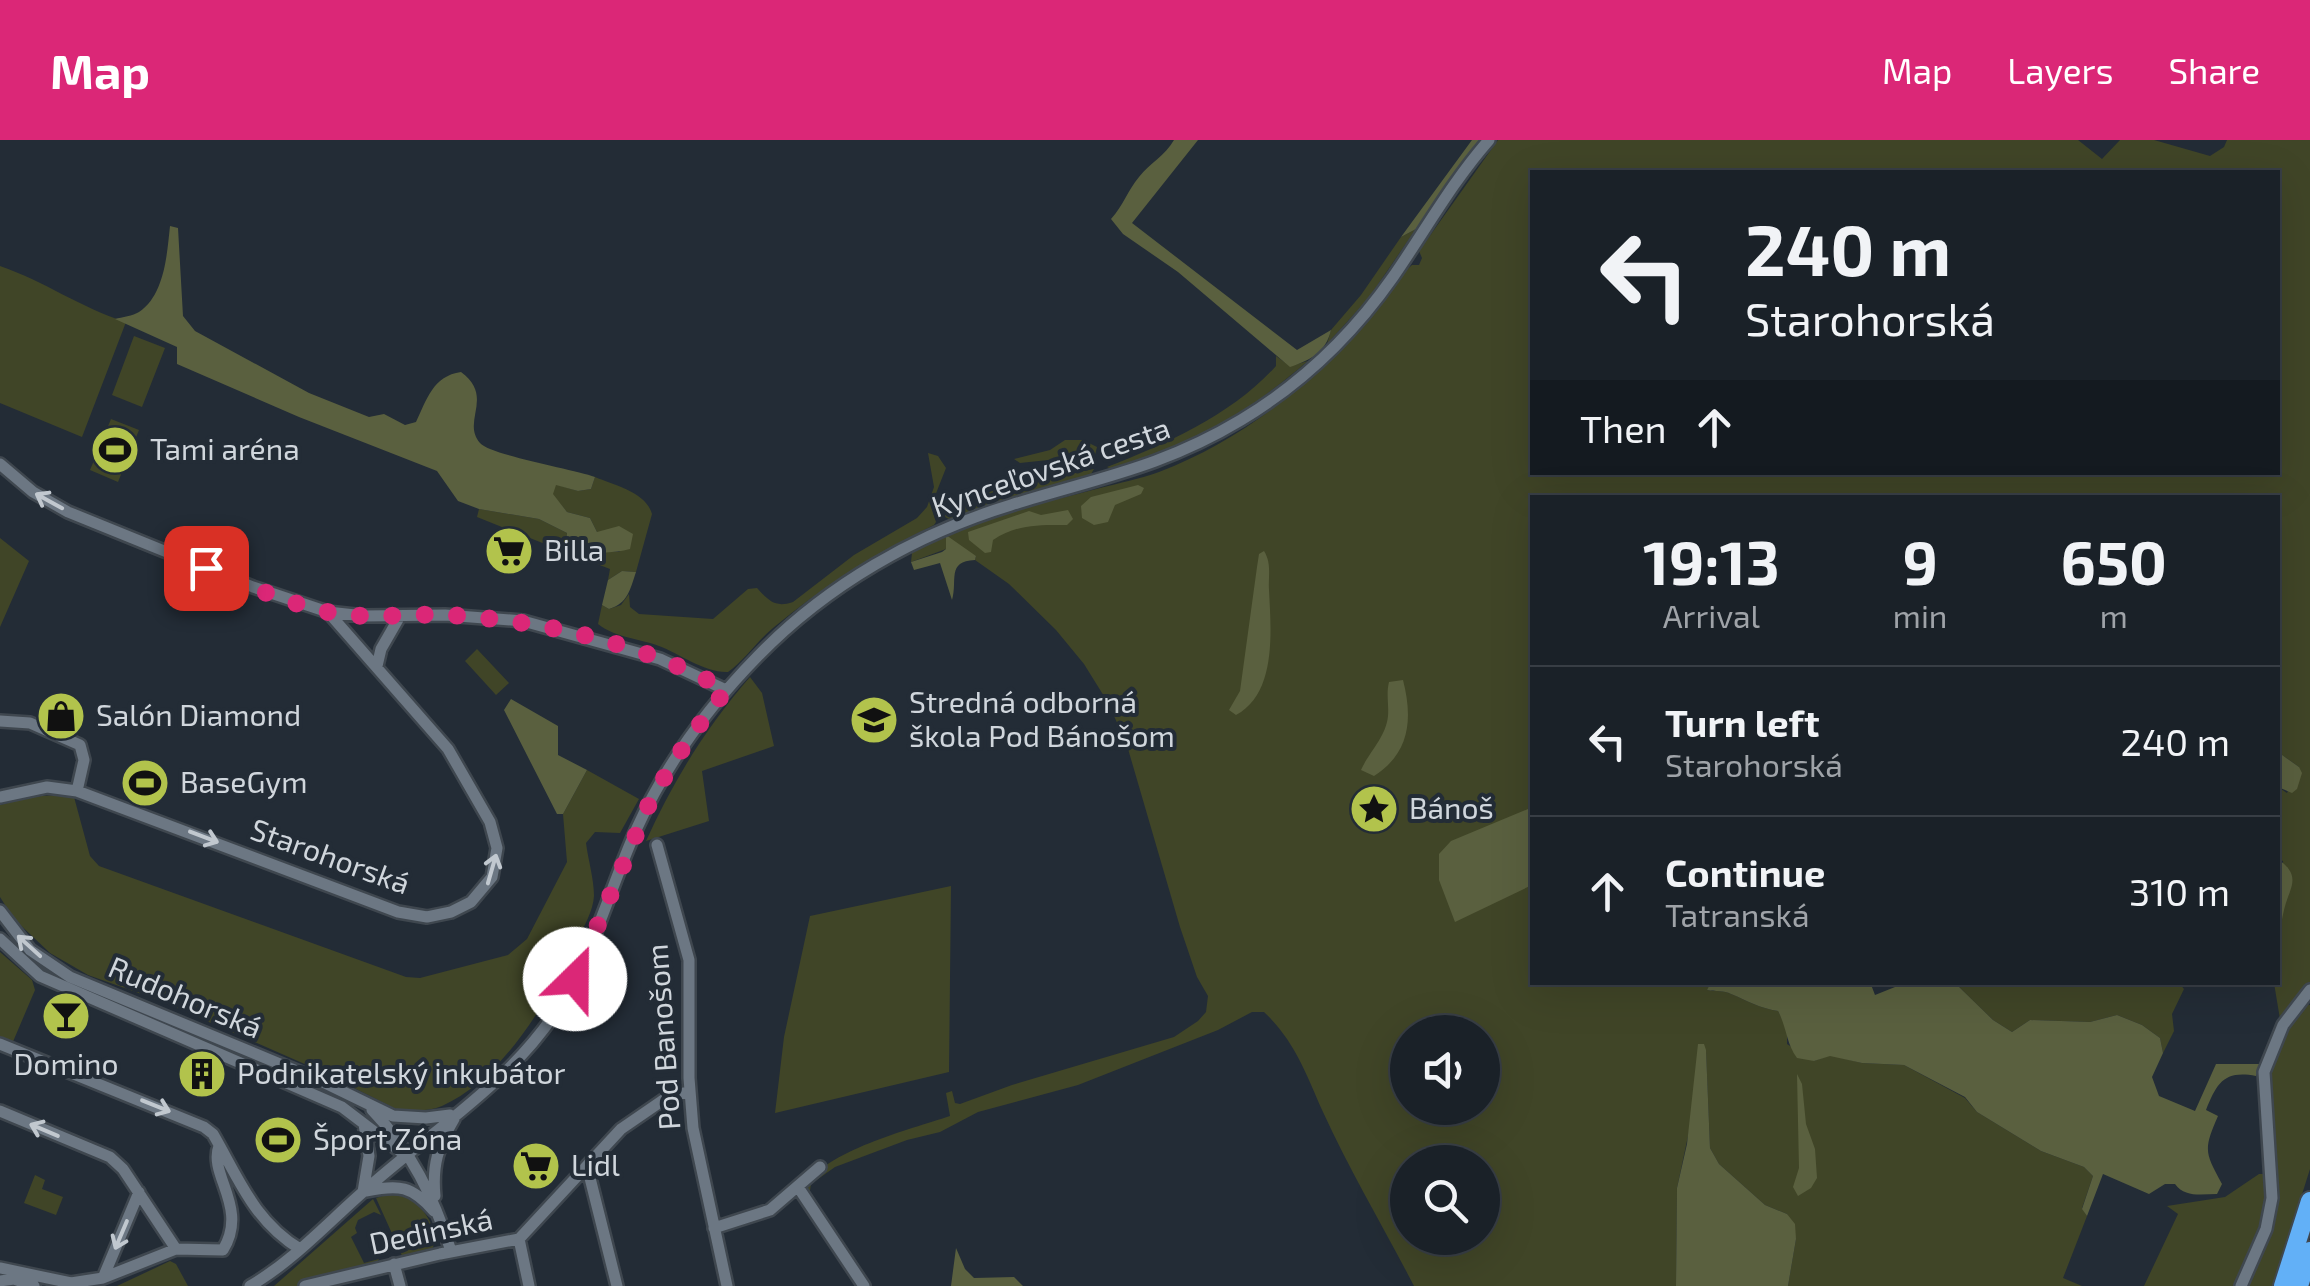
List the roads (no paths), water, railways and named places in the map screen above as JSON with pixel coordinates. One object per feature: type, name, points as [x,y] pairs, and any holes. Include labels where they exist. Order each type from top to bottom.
[{"type":"highway","points":[[2283,1286],[2310,1201]]},
{"type":"highway","points":[[2298,1286],[2310,1251]]},
{"type":"street","name":"Kynceľovská cesta","points":[[250,1286],[300,1249],[509,1068],[552,1018],[575,979],[652,797],[726,690],[770,644],[804,614],[891,555],[932,534],[1175,455],[1257,410],[1324,356],[1381,294],[1489,140]]},
{"type":"street","points":[[0,464],[32,492],[104,528],[328,612],[523,621],[660,659],[726,690]]},
{"type":"street","name":"Starohorská","points":[[0,796],[47,787],[77,791],[398,912],[427,916],[451,912],[472,902],[492,876],[497,848],[490,822],[448,749],[328,612]]},
{"type":"street","points":[[377,666],[381,649],[400,616]]},
{"type":"street","points":[[0,721],[30,723],[80,745],[84,760],[77,791]]},
{"type":"street","name":"Pod Banošom","points":[[657,845],[689,960],[689,1092],[696,1150],[728,1286]]},
{"type":"street","name":"Rudohorská","points":[[0,910],[30,950],[70,976],[321,1081],[369,1106],[408,1118],[459,1112]]},
{"type":"street","name":"Rudohorská","points":[[0,939],[40,976],[342,1107],[406,1155]]},
{"type":"street","points":[[2241,1286],[2270,1215],[2272,1168],[2264,1072],[2283,1025],[2310,990]]},
{"type":"street","points":[[0,1044],[192,1120],[212,1134],[271,1230],[300,1249]]},
{"type":"street","name":"Dedinská","points":[[305,1286],[519,1239],[628,1124],[669,1096],[689,1092]]},
{"type":"street","name":"Rudohorská","points":[[369,1106],[396,1135],[406,1155]]},
{"type":"street","points":[[0,1111],[110,1158],[123,1169],[176,1249]]},
{"type":"street","points":[[438,1211],[433,1172],[438,1148],[459,1112]]},
{"type":"street","points":[[364,1124],[369,1156],[363,1192],[388,1186],[418,1193],[438,1211]]},
{"type":"street","points":[[0,1268],[57,1284],[71,1284],[103,1278],[176,1249],[223,1250],[233,1220],[218,1164],[219,1146]]},
{"type":"street","points":[[406,1155],[438,1211],[452,1251]]},
{"type":"street","points":[[587,1166],[617,1286]]},
{"type":"street","points":[[714,1228],[770,1210],[820,1167]]},
{"type":"street","points":[[798,1188],[864,1286]]},
{"type":"street","points":[[103,1278],[139,1192]]},
{"type":"street","points":[[519,1239],[529,1286]]},
{"type":"street","points":[[394,1264],[400,1286]]},
{"type":"street","points":[[0,1280],[34,1286]]},
{"type":"place","name":"Tami aréna","points":[[115,450]]},
{"type":"place","name":"Billa","points":[[509,551]]},
{"type":"place","name":"Salón Diamond","points":[[61,716]]},
{"type":"place","name":"Stredná odborná škola Pod Bánošom","points":[[874,720]]},
{"type":"place","name":"BaseGym","points":[[145,783]]},
{"type":"place","name":"Bánoš","points":[[1374,809]]},
{"type":"place","name":"Domino","points":[[66,1016]]},
{"type":"place","name":"Podnikatelský inkubátor","points":[[202,1074]]},
{"type":"place","name":"Šport Zóna","points":[[278,1140]]},
{"type":"place","name":"Lidl","points":[[536,1166]]}]
